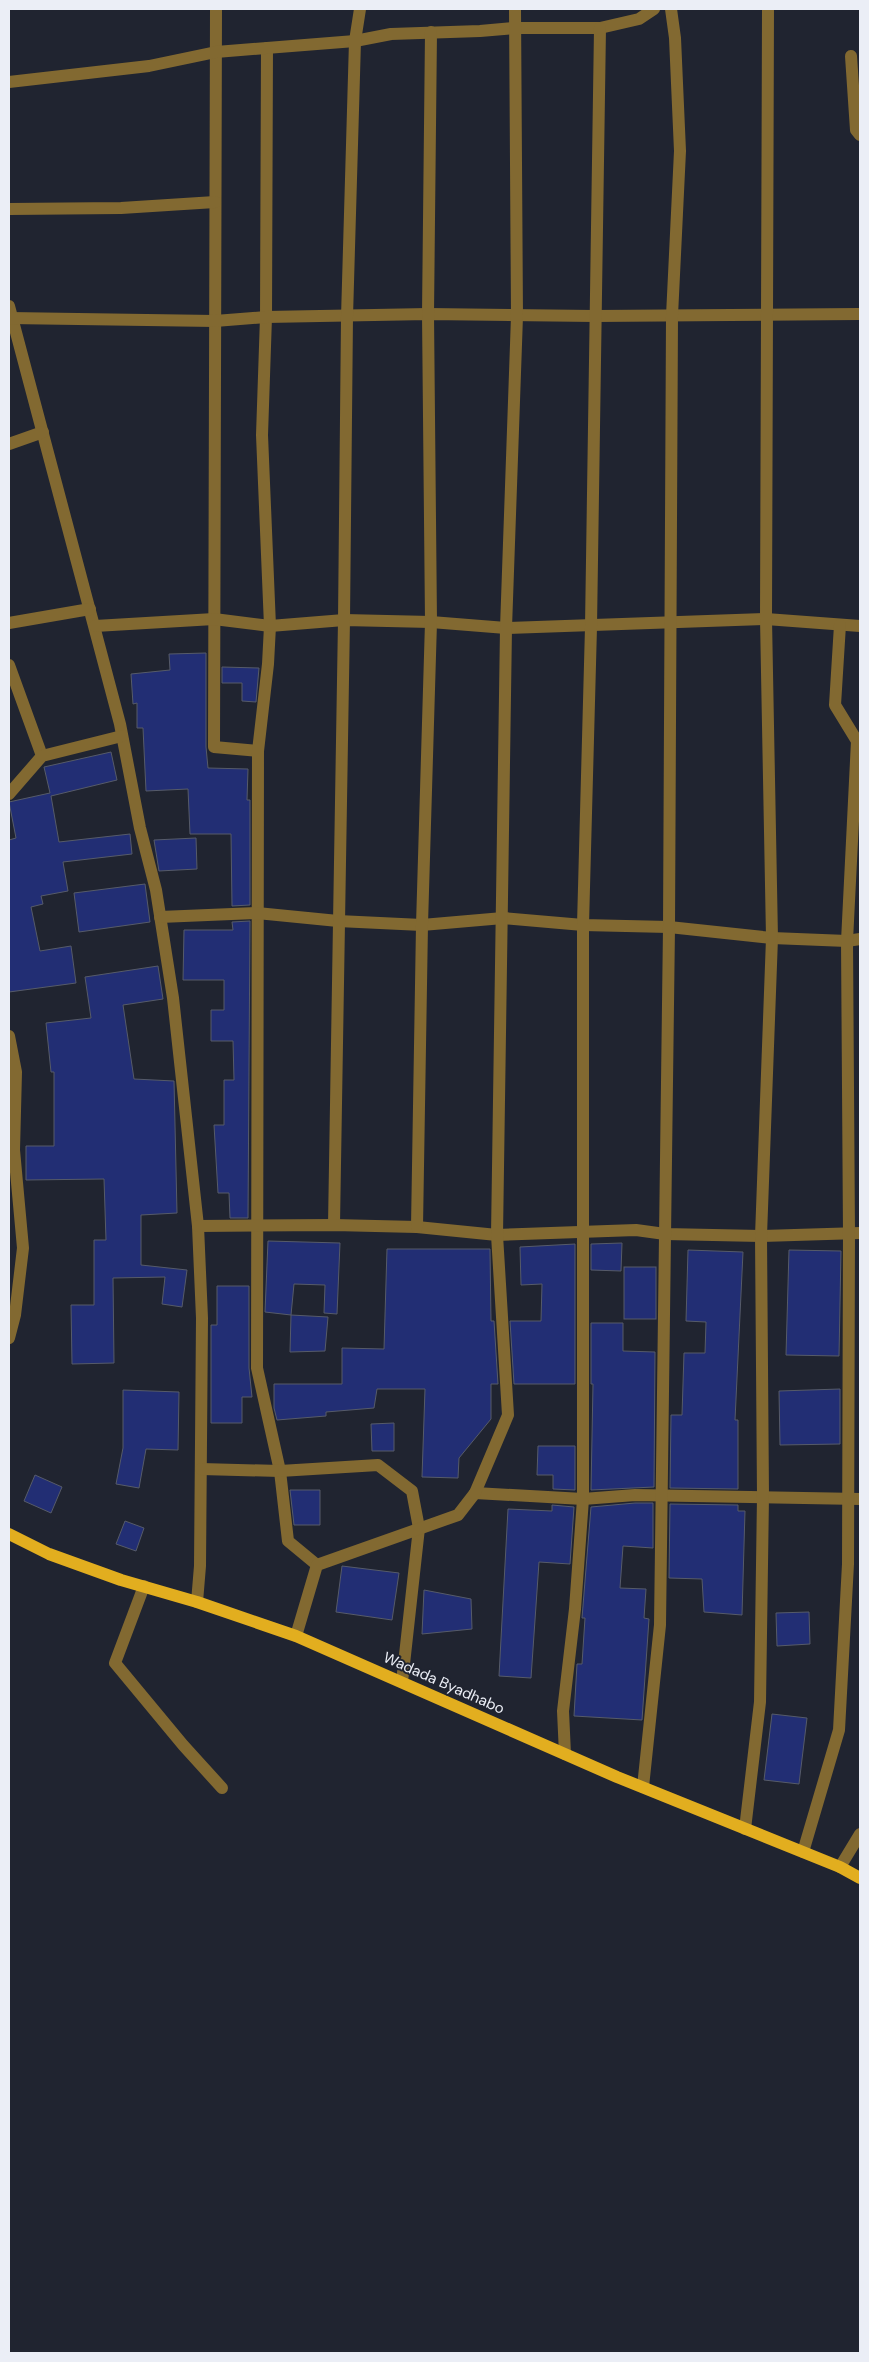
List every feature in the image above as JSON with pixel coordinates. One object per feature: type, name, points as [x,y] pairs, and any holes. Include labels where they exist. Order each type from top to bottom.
[{"type":"main road","name":"Wadada Byadhabo","points":[[9,1534],[49,1554],[296,1636],[565,1754],[840,1867],[860,1878]]},
{"type":"street","points":[[216,9],[214,746],[258,751]]},
{"type":"street","points":[[334,1225],[347,317],[355,41],[360,9]]},
{"type":"street","points":[[317,1565],[458,1515],[475,1493],[508,1415],[497,1235],[506,628],[517,316],[514,28],[516,9]]},
{"type":"street","points":[[9,82],[149,66],[216,52],[355,41],[391,34],[514,28],[600,28],[654,9]]},
{"type":"street","points":[[643,1787],[660,1625],[669,927],[672,316],[680,151],[675,38],[671,9]]},
{"type":"street","points":[[745,1828],[760,1702],[763,1496],[761,1236],[772,938],[766,619],[768,9]]},
{"type":"street","points":[[565,1754],[562,1711],[575,1608],[584,1499],[584,925],[591,627],[600,28]]},
{"type":"street","points":[[418,1227],[422,925],[431,622],[428,314],[431,32]]},
{"type":"street","points":[[267,48],[266,317],[262,435],[270,626],[268,664],[258,751],[257,1368],[280,1471],[288,1541],[317,1565]]},
{"type":"street","points":[[851,56],[856,130],[860,135]]},
{"type":"street","points":[[9,208],[121,208],[215,202]]},
{"type":"street","points":[[197,1602],[200,1566],[202,1318],[198,1226],[173,998],[160,918],[122,736],[44,432],[9,314],[215,321],[266,317],[428,314],[672,316],[860,314]]},
{"type":"street","points":[[9,444],[44,432]]},
{"type":"street","points":[[9,623],[90,609]]},
{"type":"street","points":[[95,626],[214,620],[270,626],[344,620],[431,622],[506,628],[591,627],[766,619],[860,626]]},
{"type":"street","points":[[803,1852],[839,1730],[848,1564],[854,1499],[855,1233],[847,941],[857,741],[835,705],[840,625]]},
{"type":"street","points":[[9,666],[42,756]]},
{"type":"street","points":[[9,794],[42,756],[122,736]]},
{"type":"street","points":[[160,918],[257,913],[338,921],[422,925],[503,918],[584,925],[669,927],[772,938],[847,941],[860,939]]},
{"type":"street","points":[[9,1036],[16,1072],[14,1150],[23,1248],[15,1315],[9,1338]]},
{"type":"street","points":[[198,1226],[334,1225],[418,1227],[497,1235],[636,1230],[665,1234],[761,1236],[855,1233]]},
{"type":"street","points":[[201,1469],[280,1471],[378,1465],[412,1491],[420,1528],[402,1682]]},
{"type":"street","points":[[475,1493],[584,1499],[634,1495],[854,1499]]},
{"type":"street","points":[[296,1636],[317,1565]]},
{"type":"street","points":[[144,1586],[115,1663],[183,1745],[222,1788]]},
{"type":"street","points":[[840,1867],[860,1834]]},
{"type":"building","points":[[206,653],[206,747],[208,768],[248,769],[247,800],[250,800],[250,905],[232,906],[231,834],[190,834],[188,789],[146,791],[143,728],[137,728],[137,703],[133,704],[131,674],[170,670],[169,654]]},
{"type":"building","points":[[222,667],[259,668],[256,702],[242,701],[242,683],[222,683]]},
{"type":"building","points":[[111,752],[117,780],[51,796],[59,842],[130,834],[132,854],[63,862],[68,891],[41,896],[43,904],[31,907],[40,951],[71,946],[76,983],[9,992],[9,840],[16,838],[9,802],[50,793],[44,767]]},
{"type":"building","points":[[196,838],[197,869],[159,871],[154,840]]},
{"type":"building","points":[[145,884],[150,922],[79,932],[74,893]]},
{"type":"building","points":[[250,921],[248,1218],[230,1218],[229,1193],[218,1193],[214,1125],[224,1125],[224,1080],[234,1080],[233,1041],[211,1041],[211,1010],[224,1010],[224,980],[183,980],[184,930],[233,930],[232,922]]},
{"type":"building","points":[[158,966],[163,999],[123,1005],[134,1079],[174,1081],[177,1213],[141,1215],[141,1265],[187,1270],[182,1307],[162,1304],[165,1277],[113,1278],[114,1363],[72,1364],[71,1305],[94,1305],[94,1240],[106,1240],[104,1179],[26,1180],[26,1146],[54,1146],[54,1072],[51,1072],[46,1023],[91,1018],[85,977]]},
{"type":"building","points":[[268,1241],[340,1243],[337,1314],[324,1313],[325,1285],[294,1284],[291,1315],[265,1312]]},
{"type":"building","points":[[622,1243],[621,1271],[591,1270],[591,1244]]},
{"type":"building","points":[[575,1244],[575,1384],[514,1384],[510,1321],[541,1321],[542,1284],[521,1285],[520,1247]]},
{"type":"building","points":[[387,1249],[490,1249],[491,1321],[494,1321],[498,1384],[491,1384],[491,1419],[459,1458],[458,1478],[422,1477],[425,1389],[377,1389],[374,1408],[326,1412],[326,1416],[277,1420],[274,1408],[274,1384],[342,1384],[342,1348],[384,1349]]},
{"type":"building","points":[[688,1250],[743,1252],[735,1420],[738,1420],[738,1489],[670,1488],[671,1415],[682,1415],[684,1353],[705,1353],[706,1322],[686,1321]]},
{"type":"building","points":[[789,1250],[841,1251],[839,1356],[786,1355]]},
{"type":"building","points":[[624,1267],[656,1267],[656,1319],[624,1319]]},
{"type":"building","points":[[217,1286],[249,1286],[249,1368],[252,1397],[242,1397],[242,1423],[211,1423],[211,1325],[217,1325]]},
{"type":"building","points":[[291,1315],[328,1317],[325,1351],[290,1352]]},
{"type":"building","points":[[591,1323],[623,1323],[623,1351],[655,1352],[654,1487],[591,1490],[593,1384],[591,1384]]},
{"type":"building","points":[[840,1389],[840,1444],[780,1445],[779,1391]]},
{"type":"building","points":[[123,1390],[179,1392],[178,1450],[146,1449],[139,1488],[116,1484],[123,1448]]},
{"type":"building","points":[[394,1423],[394,1451],[372,1451],[371,1424]]},
{"type":"building","points":[[538,1446],[575,1446],[575,1490],[553,1489],[553,1475],[537,1475]]},
{"type":"building","points":[[35,1475],[62,1487],[51,1513],[24,1501]]},
{"type":"building","points":[[290,1490],[320,1490],[320,1525],[294,1525]]},
{"type":"building","points":[[653,1503],[653,1548],[623,1546],[620,1588],[646,1589],[644,1618],[649,1619],[642,1720],[574,1716],[577,1664],[582,1664],[585,1618],[582,1618],[591,1507]]},
{"type":"building","points":[[670,1504],[738,1505],[738,1511],[745,1511],[742,1615],[704,1612],[702,1579],[669,1578]]},
{"type":"building","points":[[552,1505],[574,1507],[570,1564],[539,1562],[531,1678],[499,1676],[508,1509],[552,1511]]},
{"type":"building","points":[[125,1521],[144,1528],[136,1551],[116,1544]]},
{"type":"building","points":[[342,1566],[399,1573],[392,1620],[336,1612]]},
{"type":"building","points":[[424,1590],[471,1599],[472,1629],[422,1634]]},
{"type":"building","points":[[809,1612],[810,1644],[777,1646],[776,1613]]},
{"type":"building","points":[[772,1714],[807,1718],[799,1784],[764,1780]]}]
